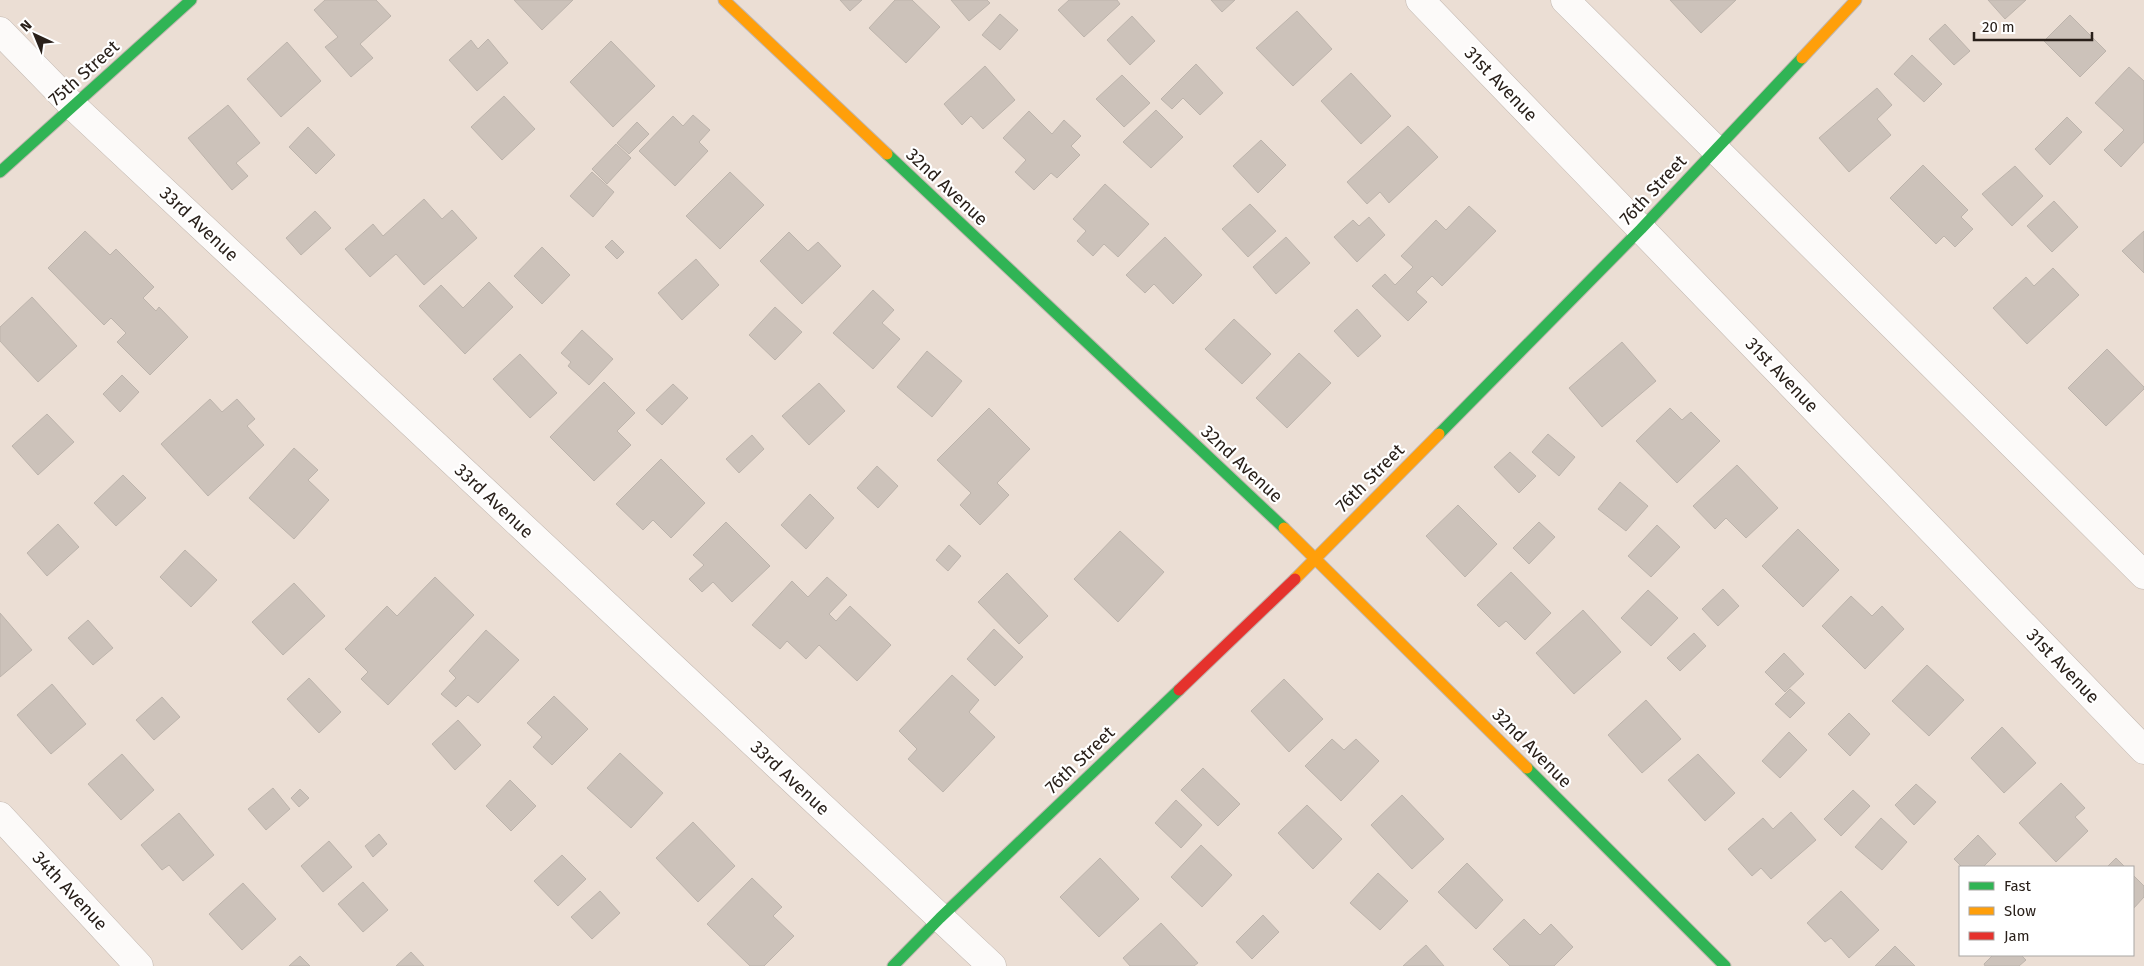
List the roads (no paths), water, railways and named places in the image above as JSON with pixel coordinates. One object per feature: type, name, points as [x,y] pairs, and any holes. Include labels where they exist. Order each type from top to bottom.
[{"type":"street","name":"75th Street","points":[[0,172],[191,0]]},
{"type":"street","name":"32nd Avenue","points":[[724,0],[1316,558],[1725,966]]},
{"type":"street","name":"31st Avenue","points":[[1420,0],[2144,750]]},
{"type":"street","points":[[1565,0],[2144,576]]},
{"type":"street","name":"76th Street","points":[[893,966],[940,918],[1316,558],[1641,229],[1856,0]]},
{"type":"street","name":"33rd Avenue","points":[[0,31],[74,107],[992,966]]},
{"type":"street","name":"34th Avenue","points":[[0,816],[139,966]]}]
